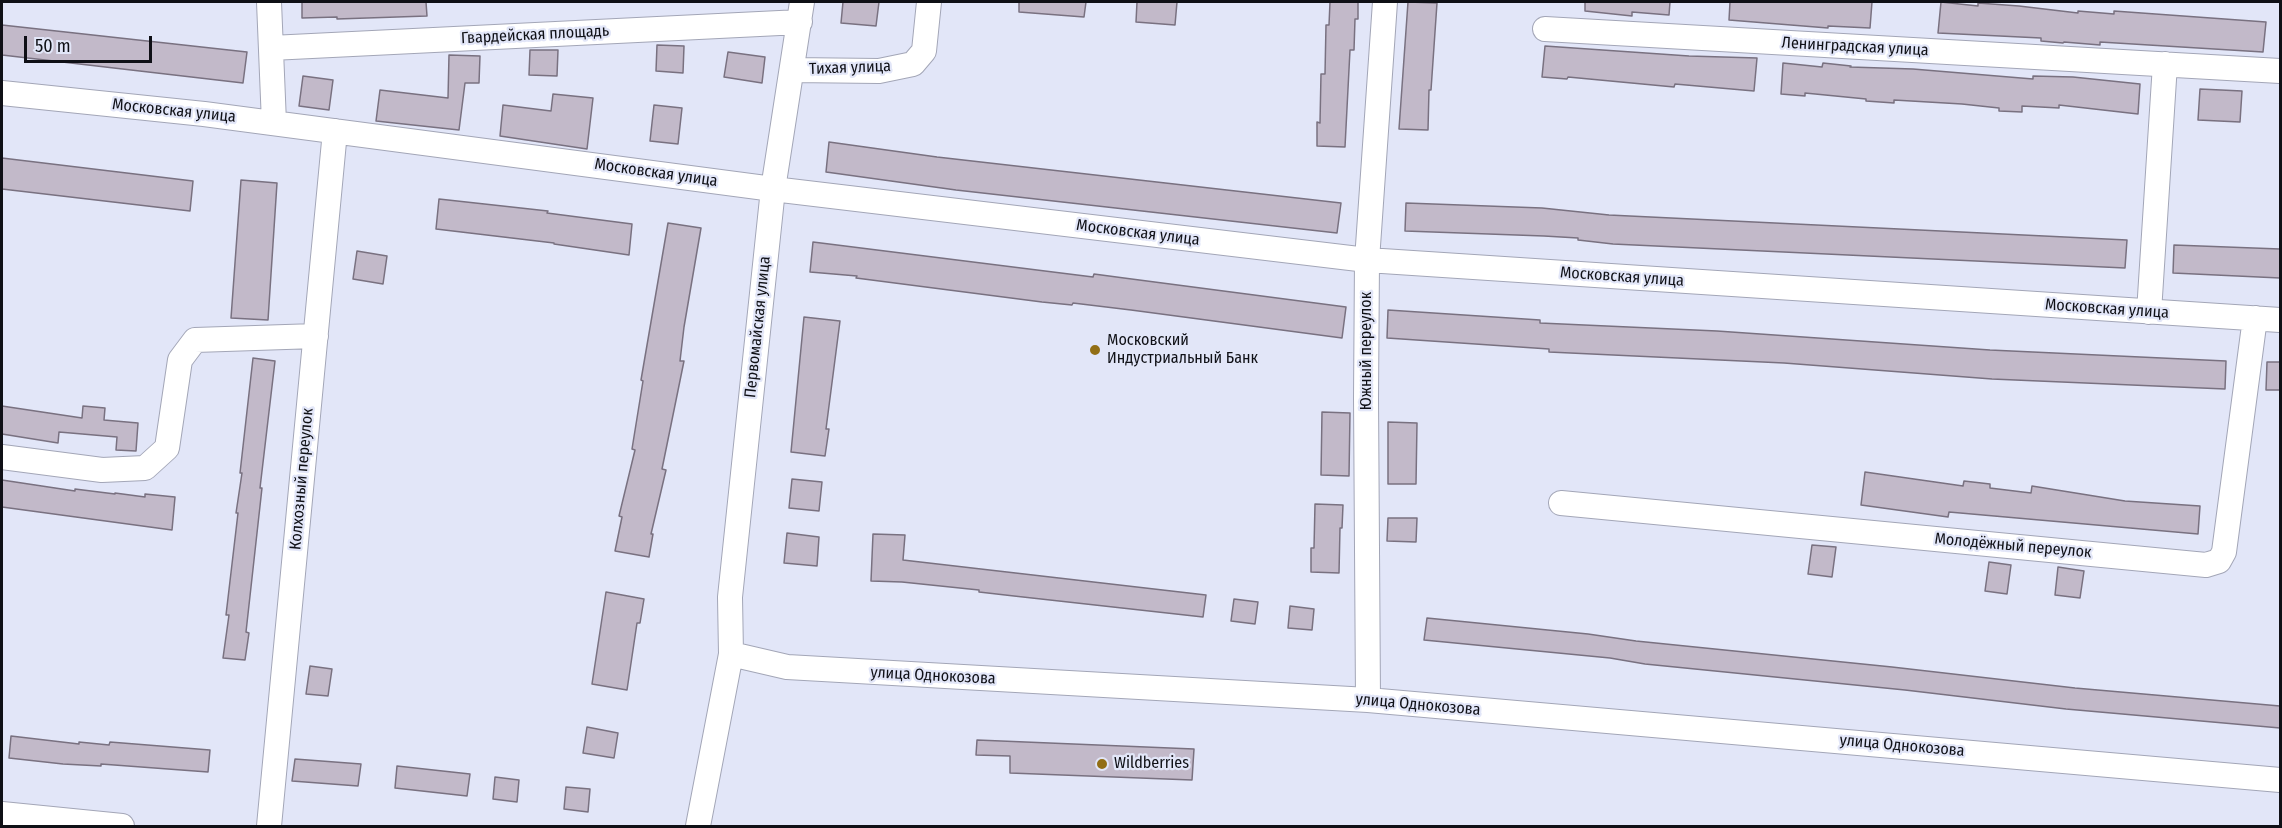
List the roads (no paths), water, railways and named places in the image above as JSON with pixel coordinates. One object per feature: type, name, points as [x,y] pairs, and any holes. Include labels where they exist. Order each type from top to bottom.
[{"type":"street","points":[[269,2],[274,123]]},
{"type":"street","name":"Тихая улица","points":[[792,70],[879,71],[913,64],[924,51],[929,2]]},
{"type":"street","name":"Южный переулок","points":[[1368,700],[1367,260],[1385,2]]},
{"type":"street","name":"Гвардейская площадь","points":[[271,48],[801,12]]},
{"type":"street","name":"Первомайская улица","points":[[730,654],[730,597],[773,189],[801,12]]},
{"type":"street","name":"Ленинградская улица","points":[[1545,29],[2280,70]]},
{"type":"street","points":[[2149,312],[2165,64]]},
{"type":"street","name":"Московская улица","points":[[2,93],[274,123],[773,189],[1367,260],[2280,320]]},
{"type":"street","name":"Колхозный переулок","points":[[269,826],[335,131]]},
{"type":"street","name":"Молодёжный переулок","points":[[1561,503],[2206,565],[2219,561],[2224,552],[2255,318]]},
{"type":"street","points":[[2,457],[102,470],[145,468],[167,448],[180,360],[195,340],[316,336]]},
{"type":"street","points":[[698,826],[730,654]]},
{"type":"street","name":"улица Однокозова","points":[[730,654],[787,667],[1368,700],[2280,780]]},
{"type":"street","points":[[2,814],[122,826]]},
{"type":"place","name":"Московский Индустриальный Банк","points":[[1095,350]]},
{"type":"place","name":"Wildberries","points":[[1102,764]]}]
